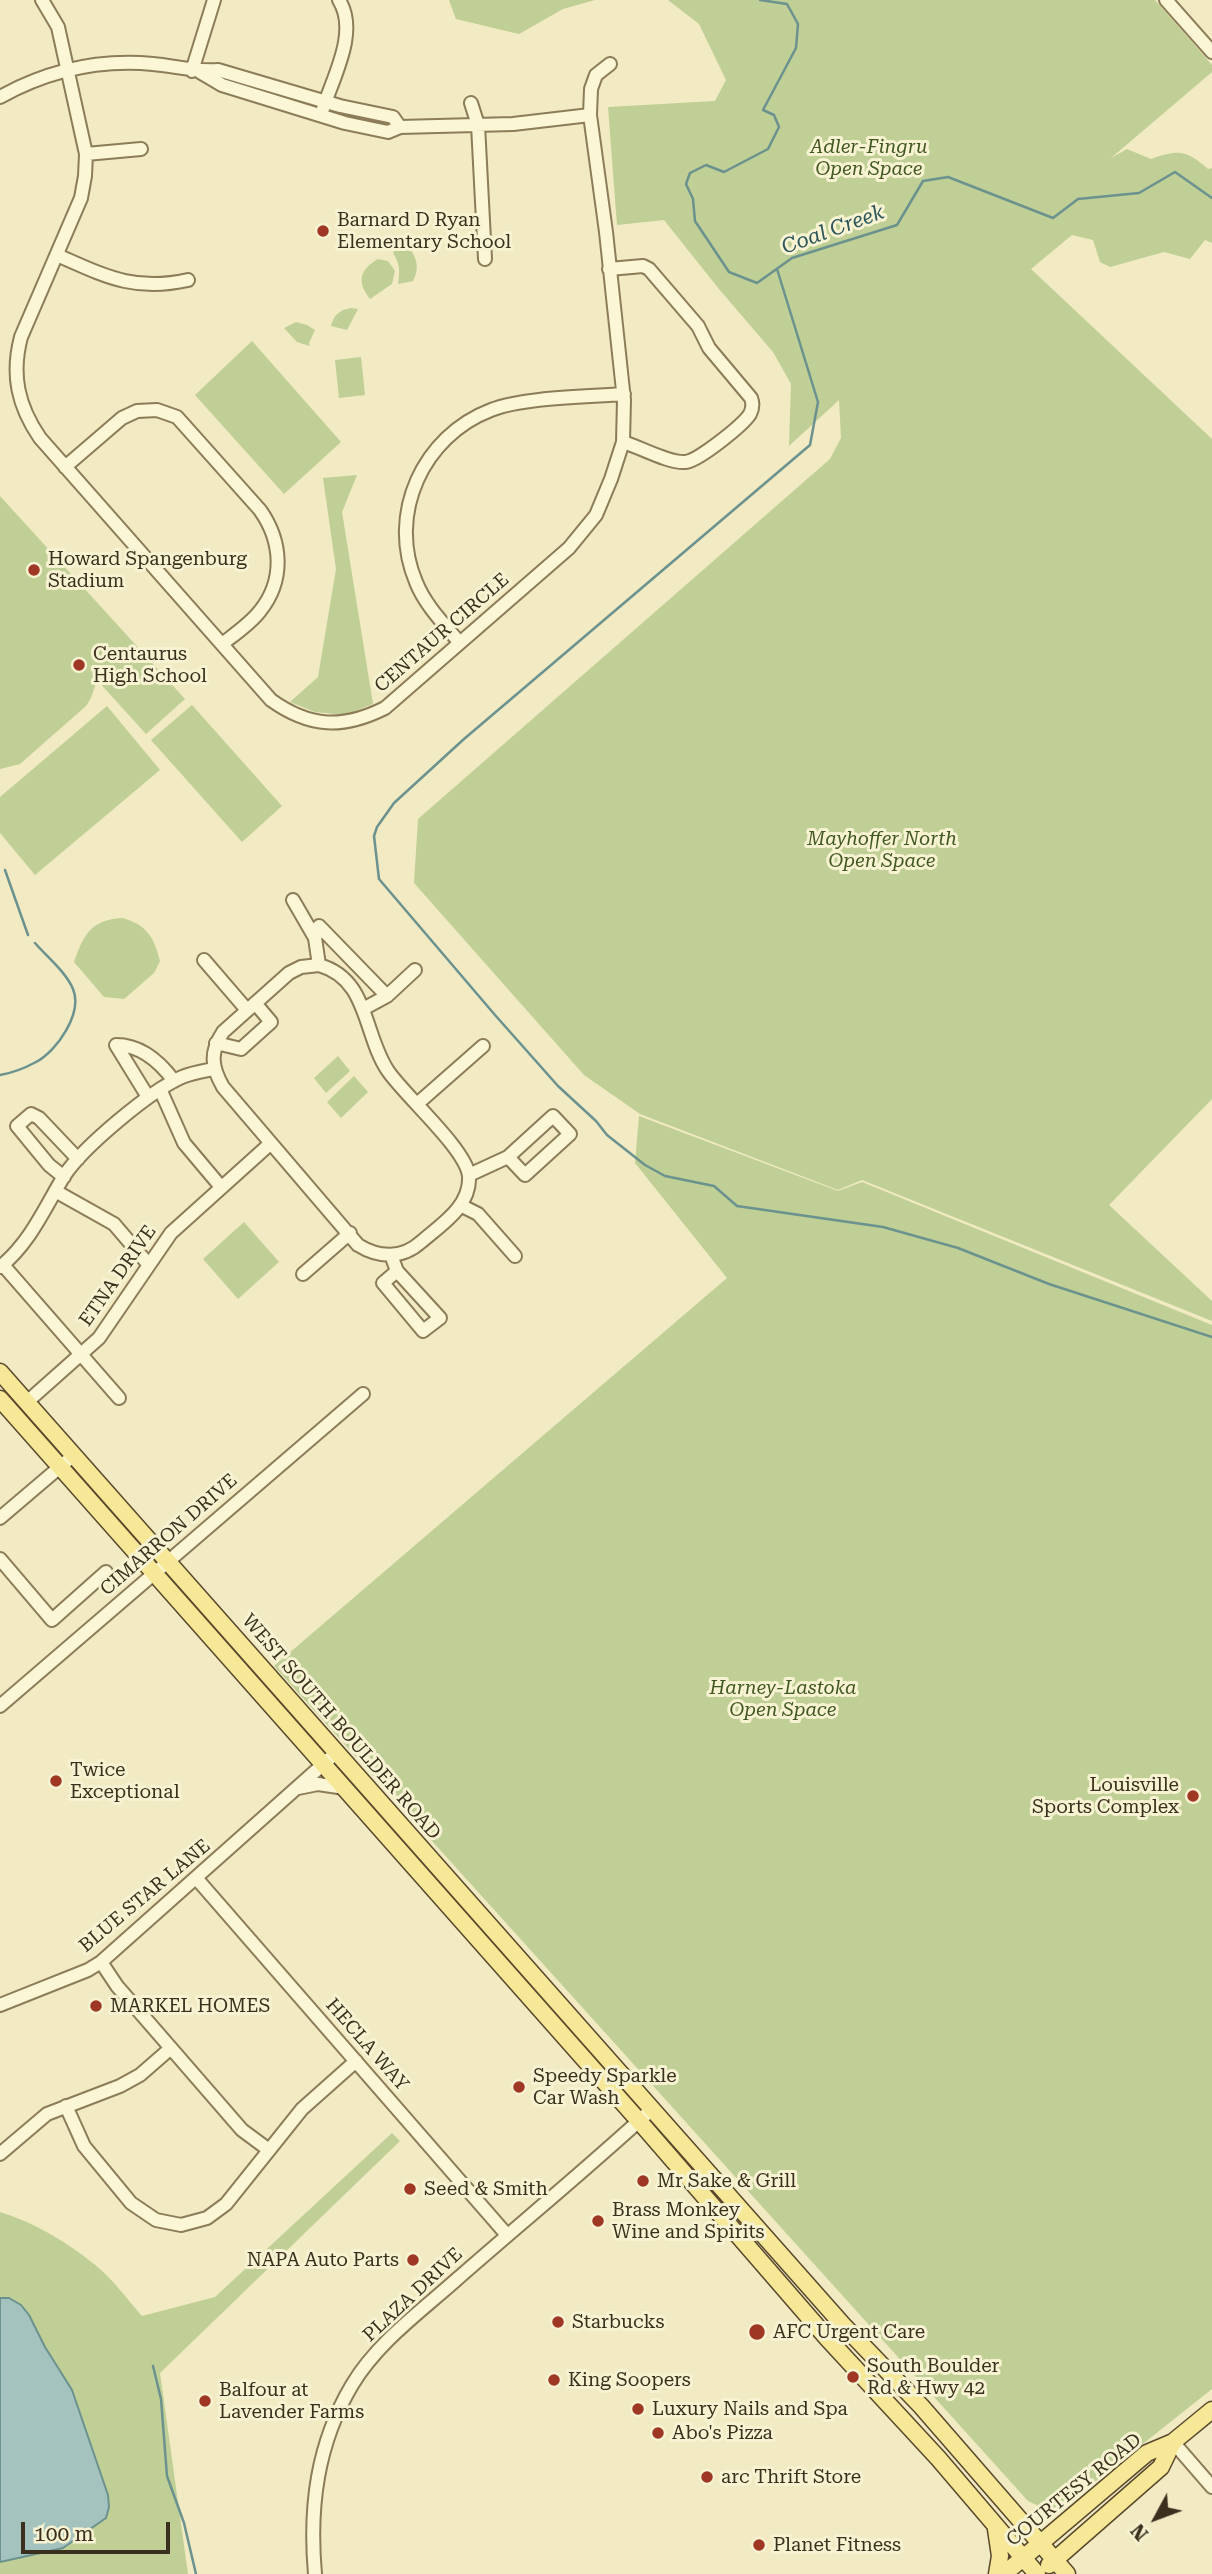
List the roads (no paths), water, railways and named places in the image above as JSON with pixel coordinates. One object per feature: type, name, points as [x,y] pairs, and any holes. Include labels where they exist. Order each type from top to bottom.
[{"type":"main road","name":"WEST SOUTH BOULDER ROAD","points":[[0,1372],[843,2325],[921,2406],[1068,2574]]},
{"type":"main road","name":"WEST SOUTH BOULDER ROAD","points":[[0,1399],[1037,2574]]},
{"type":"main road","name":"COURTESY ROAD","points":[[1004,2574],[1147,2453],[1173,2442],[1212,2410]]},
{"type":"main road","name":"COURTESY ROAD","points":[[1037,2574],[1161,2467],[1173,2442]]},
{"type":"main road","points":[[996,2526],[1000,2556],[997,2574]]},
{"type":"street","name":"CENTAUR CIRCLE","points":[[42,0],[58,27],[86,154],[80,198],[21,337],[15,376],[27,420],[65,467],[271,700],[305,719],[327,723],[365,718],[385,708],[569,548],[596,515],[623,442],[624,394],[590,115],[591,89],[596,75],[610,64]]},
{"type":"street","points":[[195,71],[214,0]]},
{"type":"street","points":[[321,116],[347,34],[345,11],[339,0]]},
{"type":"street","points":[[1166,0],[1212,52]]},
{"type":"street","points":[[0,97],[66,69],[153,64],[195,71],[218,70],[326,102],[393,117],[400,127]]},
{"type":"street","points":[[195,71],[222,85],[321,116],[388,132],[400,127],[478,125],[590,115]]},
{"type":"street","points":[[471,103],[478,125],[485,259]]},
{"type":"street","points":[[86,154],[141,149]]},
{"type":"street","points":[[57,255],[116,280],[134,284],[166,285],[188,280]]},
{"type":"street","points":[[609,269],[643,266],[649,269],[698,326],[709,348],[753,402],[750,414],[704,454],[689,462],[678,462],[623,442]]},
{"type":"street","points":[[459,642],[426,601],[415,581],[408,556],[408,508],[415,482],[429,456],[446,437],[490,410],[510,404],[624,394]]},
{"type":"street","points":[[65,467],[122,418],[137,411],[157,410],[177,417],[260,509],[269,522],[276,541],[277,576],[271,595],[260,612],[222,644]]},
{"type":"street","points":[[293,900],[317,932],[387,996]]},
{"type":"street","points":[[317,932],[318,965]]},
{"type":"street","points":[[204,960],[251,1007],[271,1022],[241,1049],[216,1043]]},
{"type":"street","points":[[318,965],[341,975],[352,986],[381,1059],[393,1078],[460,1155],[469,1175],[468,1190],[462,1206],[415,1248],[391,1255],[370,1252],[358,1245],[351,1233],[223,1087],[213,1069],[212,1056],[216,1043],[223,1032],[251,1007],[289,973],[301,967],[318,965]]},
{"type":"street","points":[[363,1009],[387,996],[415,970]]},
{"type":"street","points":[[148,1097],[116,1045],[128,1045],[159,1062],[184,1143],[221,1187]]},
{"type":"street","points":[[417,1104],[482,1046]]},
{"type":"street","points":[[119,1398],[2,1263],[22,1247],[64,1177],[78,1159],[148,1097],[166,1085],[185,1075],[213,1069]]},
{"type":"street","points":[[64,1177],[49,1165],[17,1126],[31,1114],[39,1118],[78,1159]]},
{"type":"street","points":[[469,1175],[508,1157],[553,1116],[570,1134],[524,1175],[508,1157]]},
{"type":"street","name":"ETNA DRIVE","points":[[27,1402],[99,1338],[171,1233],[271,1143]]},
{"type":"street","points":[[57,1192],[114,1224],[149,1265]]},
{"type":"street","points":[[462,1206],[478,1214],[515,1256]]},
{"type":"street","points":[[303,1273],[351,1233]]},
{"type":"street","points":[[391,1255],[397,1271],[440,1318],[423,1331],[383,1283],[397,1271]]},
{"type":"street","name":"CIMARRON DRIVE","points":[[0,1706],[363,1394]]},
{"type":"street","points":[[0,1518],[74,1455]]},
{"type":"street","points":[[0,1559],[52,1620],[106,1572]]},
{"type":"street","name":"BLUE STAR LANE","points":[[0,2005],[88,1970],[101,1962],[337,1752]]},
{"type":"street","points":[[297,1788],[318,1784],[345,1788]]},
{"type":"street","name":"HECLA WAY","points":[[197,1879],[507,2235]]},
{"type":"street","points":[[101,1962],[117,1986],[242,2130],[269,2150]]},
{"type":"street","points":[[0,2154],[47,2114],[140,2075],[171,2048]]},
{"type":"street","points":[[66,2106],[83,2146],[131,2203],[156,2220],[181,2225],[207,2218],[226,2204],[302,2109],[356,2062]]},
{"type":"street","name":"PLAZA DRIVE","points":[[315,2574],[312,2531],[314,2495],[322,2457],[335,2420],[352,2385],[391,2337],[652,2109]]},
{"type":"street","points":[[1173,2442],[1212,2487]]},
{"type":"water","points":[[0,2298],[9,2298],[21,2305],[29,2315],[72,2390],[108,2495],[109,2507],[106,2518],[63,2548],[0,2562]]},
{"type":"waterway","name":"Coal Creek","points":[[760,0],[787,4],[798,24],[796,48],[763,110],[774,115],[779,127],[768,149],[724,172],[706,165],[690,173],[686,184],[693,199],[695,221],[729,272],[757,283],[792,258],[897,225],[923,181],[948,177],[1053,218],[1078,199],[1139,193],[1175,172],[1212,198]]},
{"type":"waterway","points":[[777,269],[818,402],[810,445],[464,739],[394,803],[374,836],[379,879],[558,1086],[596,1121],[607,1135],[645,1165],[665,1176],[714,1186],[737,1206],[883,1227],[958,1248],[1049,1284],[1212,1337]]},
{"type":"waterway","points":[[5,870],[28,935]]},
{"type":"waterway","points":[[0,1075],[23,1068],[44,1057],[60,1040],[74,1009],[75,999],[70,983],[35,943]]},
{"type":"waterway","points":[[153,2366],[161,2399],[167,2476],[184,2523],[196,2574]]},
{"type":"place","name":"Barnard D Ryan Elementary School","points":[[323,231]]},
{"type":"place","name":"Howard Spangenburg Stadium","points":[[34,570]]},
{"type":"place","name":"Centaurus High School","points":[[79,665]]},
{"type":"place","name":"Twice Exceptional","points":[[56,1781]]},
{"type":"place","name":"Louisville Sports Complex","points":[[1193,1796]]},
{"type":"place","name":"MARKEL HOMES","points":[[96,2006]]},
{"type":"place","name":"Speedy Sparkle Car Wash","points":[[519,2087]]},
{"type":"place","name":"Mr Sake & Grill","points":[[643,2181]]},
{"type":"place","name":"Seed & Smith","points":[[410,2189]]},
{"type":"place","name":"Brass Monkey Wine and Spirits","points":[[598,2221]]},
{"type":"place","name":"NAPA Auto Parts","points":[[413,2260]]},
{"type":"place","name":"Starbucks","points":[[558,2322]]},
{"type":"place","name":"AFC Urgent Care","points":[[757,2332]]},
{"type":"place","name":"South Boulder Rd & Hwy 42","points":[[853,2377]]},
{"type":"place","name":"King Soopers","points":[[554,2380]]},
{"type":"place","name":"Balfour at Lavender Farms","points":[[205,2401]]},
{"type":"place","name":"Luxury Nails and Spa","points":[[638,2409]]},
{"type":"place","name":"Abo's Pizza","points":[[658,2433]]},
{"type":"place","name":"arc Thrift Store","points":[[707,2477]]},
{"type":"place","name":"Planet Fitness","points":[[759,2545]]},
{"type":"park label","name":"Adler-Fingru Open Space","points":[[869,158]]},
{"type":"park label","name":"Mayhoffer North Open Space","points":[[882,850]]},
{"type":"park label","name":"Harney-Lastoka Open Space","points":[[783,1699]]}]
